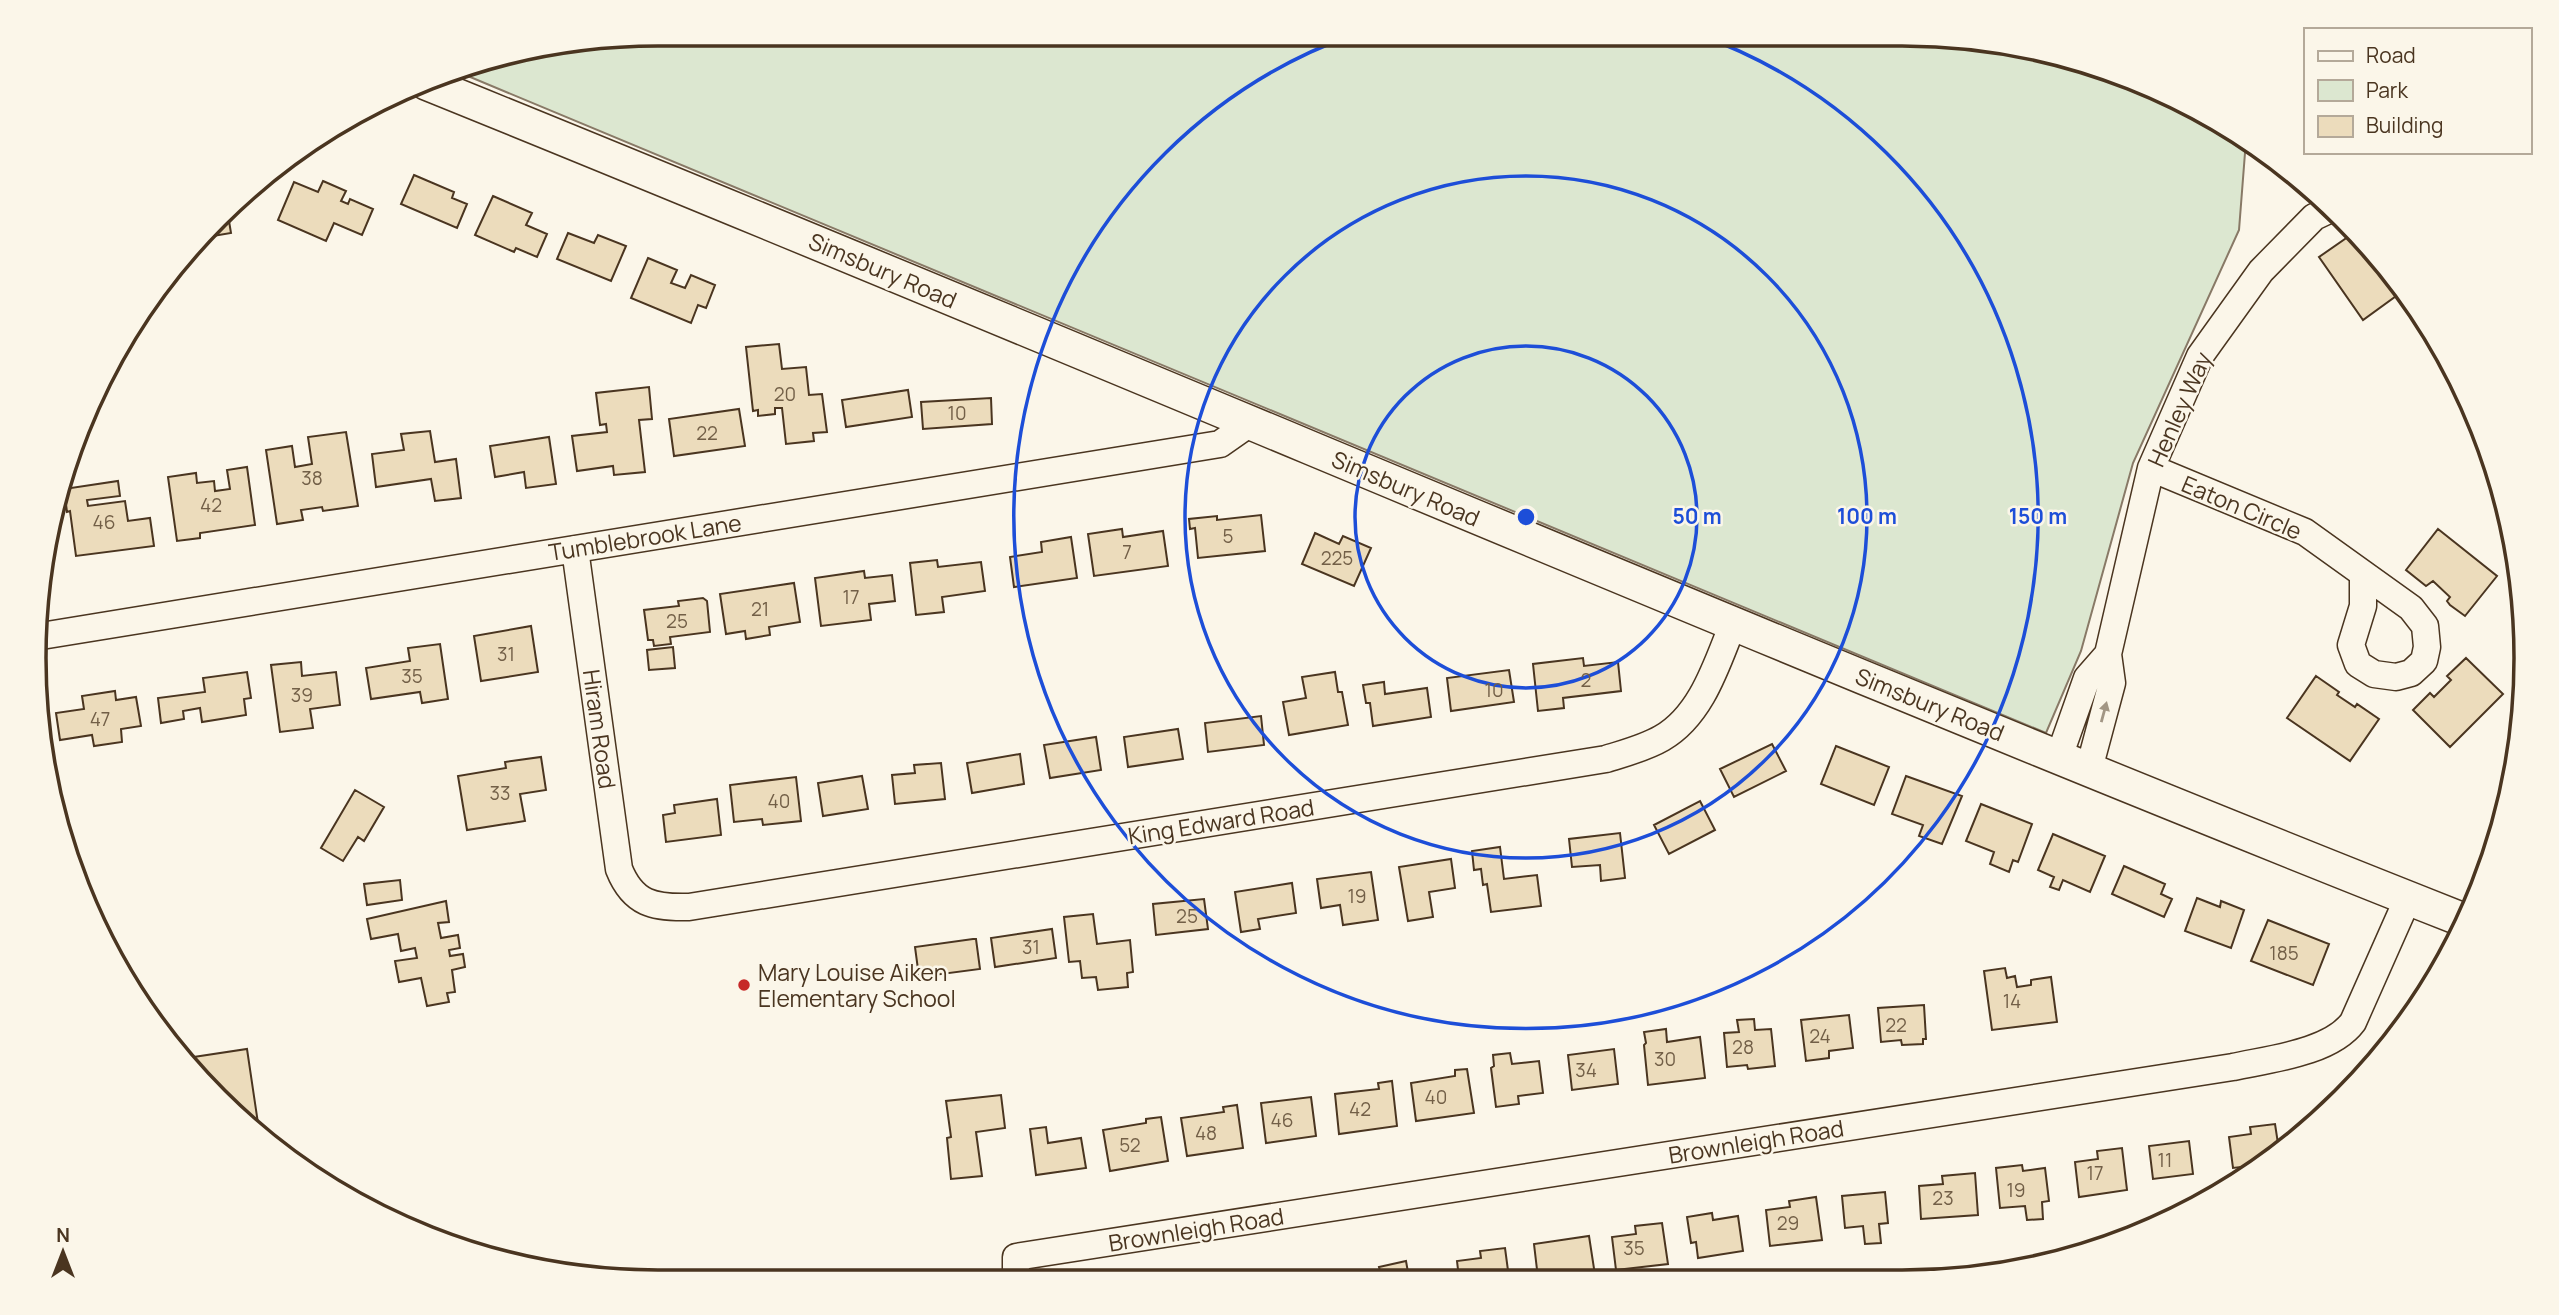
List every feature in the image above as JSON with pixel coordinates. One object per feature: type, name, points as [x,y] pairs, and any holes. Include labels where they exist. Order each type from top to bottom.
[{"type":"main road","name":"Simsbury Road","points":[[436,87],[765,220],[1733,624],[2455,917]]},
{"type":"street","name":"Henley Way","points":[[2090,769],[2112,682],[2108,654],[2151,468],[2200,356],[2261,271],[2314,217],[2322,213]]},
{"type":"street","name":"Tumblebrook Lane","points":[[47,635],[1220,444],[1250,424]]},
{"type":"street","name":"Eaton Circle","points":[[2151,468],[2305,532],[2364,576]]},
{"type":"street","name":"Hiram Road","points":[[575,549],[619,869],[624,881],[643,900]]},
{"type":"street","name":"King Edward Road","points":[[643,900],[656,906],[689,907],[1606,760],[1665,737],[1686,717],[1703,694],[1733,624]]},
{"type":"street","name":"Henley Way","points":[[2059,757],[2087,678],[2108,654]]},
{"type":"street","name":"Brownleigh Road","points":[[1016,1268],[2219,1070],[2316,1047],[2345,1033],[2361,1007],[2408,898]]},
{"type":"green space","points":[[658,46],[1901,46],[1942,47],[2021,57],[2060,66],[2136,92],[2208,127],[2245,151],[2239,230],[2133,463],[2081,651],[2046,733],[468,76],[538,57],[617,47]]},
{"type":"building","points":[[414,175],[454,192],[452,198],[467,204],[457,228],[401,204]]},
{"type":"building","points":[[323,181],[346,191],[341,201],[348,204],[350,199],[373,209],[362,235],[334,223],[326,241],[278,220],[294,182],[318,192]]},
{"type":"building","points":[[493,196],[532,213],[526,225],[547,234],[537,257],[516,248],[514,252],[475,235]]},
{"type":"building","points":[[229,221],[231,233],[215,236]]},
{"type":"building","points":[[568,233],[594,243],[598,235],[626,246],[611,281],[557,259]]},
{"type":"building","points":[[2346,238],[2395,297],[2363,320],[2319,257]]},
{"type":"building","points":[[648,258],[677,270],[671,283],[685,288],[691,275],[715,285],[706,308],[698,305],[691,323],[631,298]]},
{"type":"building","points":[[779,344],[782,369],[806,367],[809,395],[822,394],[827,432],[813,433],[814,441],[786,444],[782,408],[775,408],[775,414],[758,416],[758,410],[753,411],[746,347]]},
{"type":"building","points":[[649,387],[652,419],[639,420],[645,472],[614,475],[613,466],[577,471],[572,436],[607,432],[606,424],[600,425],[596,393]]},
{"type":"building","points":[[908,390],[912,417],[846,427],[842,400]]},
{"type":"building","points":[[991,398],[992,424],[923,429],[921,402]]},
{"type":"building","points":[[739,409],[745,446],[674,456],[669,419]]},
{"type":"building","points":[[430,431],[435,462],[456,459],[461,498],[435,501],[431,479],[376,487],[372,454],[404,450],[401,434]]},
{"type":"building","points":[[346,432],[358,506],[323,511],[322,507],[301,510],[303,520],[277,524],[266,450],[292,446],[295,467],[312,464],[308,437]]},
{"type":"building","points":[[549,437],[556,484],[526,488],[524,472],[495,477],[490,446]]},
{"type":"building","points":[[247,467],[255,525],[200,533],[200,538],[177,541],[168,477],[196,473],[197,483],[214,481],[215,491],[230,489],[227,470]]},
{"type":"building","points":[[118,481],[120,496],[87,500],[88,506],[125,501],[128,521],[150,518],[154,546],[76,556],[70,511],[67,512],[66,501],[69,488]]},
{"type":"building","points":[[1261,515],[1265,551],[1198,558],[1195,528],[1190,529],[1189,519],[1217,516],[1217,520]]},
{"type":"building","points":[[1122,529],[1123,537],[1163,531],[1168,566],[1094,576],[1088,534]]},
{"type":"building","points":[[2438,529],[2497,576],[2465,616],[2450,605],[2447,601],[2450,597],[2433,581],[2426,586],[2406,570]]},
{"type":"building","points":[[1315,533],[1339,544],[1343,536],[1371,548],[1354,586],[1302,564]]},
{"type":"building","points":[[1071,537],[1077,578],[1014,587],[1010,557],[1042,552],[1041,542]]},
{"type":"building","points":[[937,560],[938,567],[981,562],[985,591],[942,597],[944,612],[916,615],[910,563]]},
{"type":"building","points":[[864,571],[865,578],[892,575],[895,601],[869,604],[871,620],[821,626],[815,578]]},
{"type":"building","points":[[794,583],[800,622],[769,627],[770,635],[746,639],[745,631],[726,634],[720,594]]},
{"type":"building","points":[[703,598],[707,601],[710,632],[670,637],[671,644],[654,646],[653,640],[648,640],[644,610],[679,606],[678,601]]},
{"type":"building","points":[[531,626],[538,672],[481,681],[474,636]]},
{"type":"building","points":[[440,644],[448,699],[422,703],[420,692],[371,699],[366,668],[410,661],[408,648]]},
{"type":"building","points":[[673,647],[675,668],[649,670],[647,650]]},
{"type":"building","points":[[1583,658],[1584,666],[1618,662],[1621,691],[1563,698],[1564,708],[1538,711],[1533,664]]},
{"type":"building","points":[[2466,658],[2503,694],[2450,747],[2413,710],[2430,693],[2434,697],[2451,680],[2447,676]]},
{"type":"building","points":[[301,662],[302,676],[336,672],[340,705],[310,709],[313,728],[280,732],[271,665]]},
{"type":"building","points":[[1509,670],[1514,702],[1451,711],[1447,678]]},
{"type":"building","points":[[247,672],[251,698],[244,699],[246,715],[202,722],[200,708],[183,711],[184,719],[161,723],[158,698],[205,692],[203,678]]},
{"type":"building","points":[[1335,672],[1348,725],[1289,735],[1283,702],[1306,698],[1302,677]]},
{"type":"building","points":[[2316,676],[2339,692],[2337,695],[2355,707],[2357,704],[2379,719],[2350,761],[2287,718]]},
{"type":"building","points":[[1384,682],[1385,694],[1427,688],[1431,717],[1373,726],[1370,703],[1366,703],[1363,685]]},
{"type":"building","points":[[115,691],[116,700],[136,697],[141,726],[121,729],[122,742],[94,746],[92,735],[60,740],[56,713],[84,709],[82,696]]},
{"type":"building","points":[[1261,716],[1264,745],[1208,752],[1205,723]]},
{"type":"building","points":[[1178,729],[1183,759],[1128,767],[1124,737]]},
{"type":"building","points":[[1096,737],[1101,770],[1050,778],[1044,745]]},
{"type":"building","points":[[1772,744],[1786,771],[1734,797],[1720,769]]},
{"type":"building","points":[[1836,746],[1889,767],[1874,805],[1821,784]]},
{"type":"building","points":[[1020,754],[1024,784],[972,793],[967,763]]},
{"type":"building","points":[[541,757],[546,790],[520,794],[525,821],[467,830],[458,776],[506,768],[505,762]]},
{"type":"building","points":[[941,763],[945,799],[895,804],[892,775],[915,773],[914,765]]},
{"type":"building","points":[[862,776],[868,809],[823,816],[818,783]]},
{"type":"building","points":[[1906,776],[1962,796],[1942,844],[1919,836],[1923,825],[1892,814]]},
{"type":"building","points":[[796,777],[801,821],[763,825],[762,819],[734,822],[730,785]]},
{"type":"building","points":[[355,790],[384,807],[364,841],[358,837],[343,861],[321,848]]},
{"type":"building","points":[[717,799],[721,835],[666,842],[663,815],[675,813],[674,805]]},
{"type":"building","points":[[1700,801],[1715,830],[1669,854],[1654,825]]},
{"type":"building","points":[[1981,804],[2032,824],[2018,862],[2013,860],[2009,872],[1990,864],[1994,852],[1966,841]]},
{"type":"building","points":[[1620,833],[1625,878],[1601,881],[1600,865],[1572,867],[1569,839]]},
{"type":"building","points":[[2053,834],[2105,856],[2090,892],[2063,880],[2059,890],[2050,887],[2054,877],[2038,870]]},
{"type":"building","points":[[1500,847],[1504,879],[1537,875],[1541,906],[1491,912],[1487,884],[1483,885],[1481,869],[1474,870],[1472,851]]},
{"type":"building","points":[[1451,859],[1455,888],[1429,892],[1433,917],[1408,921],[1399,867]]},
{"type":"building","points":[[2124,866],[2165,884],[2161,894],[2172,899],[2164,917],[2112,894]]},
{"type":"building","points":[[1371,872],[1378,920],[1343,925],[1340,905],[1321,908],[1317,879]]},
{"type":"building","points":[[400,880],[402,900],[367,905],[364,884]]},
{"type":"building","points":[[1292,883],[1296,913],[1258,919],[1260,929],[1241,932],[1235,892]]},
{"type":"building","points":[[2197,898],[2220,907],[2221,901],[2244,910],[2231,948],[2185,931]]},
{"type":"building","points":[[1204,899],[1208,929],[1156,935],[1153,904]]},
{"type":"building","points":[[446,901],[449,922],[438,923],[441,938],[458,935],[460,948],[449,950],[450,956],[463,954],[465,967],[452,970],[455,992],[447,993],[449,1002],[427,1006],[421,978],[399,982],[395,961],[417,958],[415,948],[401,951],[398,934],[371,939],[367,919]]},
{"type":"building","points":[[1093,914],[1097,944],[1130,940],[1133,972],[1127,973],[1128,987],[1098,990],[1096,977],[1082,978],[1080,961],[1069,962],[1064,917]]},
{"type":"building","points":[[2268,920],[2329,944],[2313,985],[2251,961]]},
{"type":"building","points":[[1052,929],[1056,958],[995,967],[991,938]]},
{"type":"building","points":[[976,939],[980,969],[919,977],[915,947]]},
{"type":"building","points":[[2005,968],[2007,978],[2015,976],[2017,987],[2031,985],[2031,980],[2051,977],[2057,1022],[1992,1030],[1984,971]]},
{"type":"building","points":[[1924,1005],[1926,1039],[1923,1039],[1923,1044],[1902,1045],[1901,1040],[1881,1042],[1878,1008]]},
{"type":"building","points":[[1849,1015],[1853,1048],[1829,1051],[1829,1058],[1806,1061],[1801,1020]]},
{"type":"building","points":[[1754,1019],[1755,1030],[1771,1029],[1775,1066],[1748,1069],[1747,1065],[1727,1067],[1724,1033],[1739,1032],[1737,1020]]},
{"type":"building","points":[[1666,1029],[1667,1042],[1700,1037],[1705,1078],[1648,1085],[1644,1032]]},
{"type":"building","points":[[247,1049],[258,1121],[225,1090],[194,1057]]},
{"type":"building","points":[[1614,1049],[1618,1084],[1572,1090],[1568,1055]]},
{"type":"building","points":[[1510,1053],[1512,1064],[1539,1061],[1543,1093],[1518,1096],[1519,1104],[1496,1107],[1491,1068],[1494,1066],[1493,1055]]},
{"type":"building","points":[[1467,1069],[1474,1113],[1416,1121],[1411,1083],[1455,1076],[1455,1070]]},
{"type":"building","points":[[1392,1081],[1397,1126],[1339,1134],[1335,1094],[1379,1089],[1378,1083]]},
{"type":"building","points":[[1001,1095],[1005,1128],[976,1132],[982,1176],[951,1179],[947,1138],[951,1137],[946,1101]]},
{"type":"building","points":[[1311,1097],[1316,1136],[1266,1143],[1261,1103]]},
{"type":"building","points":[[1237,1105],[1243,1148],[1187,1156],[1181,1118],[1224,1112],[1223,1107]]},
{"type":"building","points":[[1161,1117],[1168,1161],[1110,1171],[1103,1130],[1146,1123],[1146,1119]]},
{"type":"building","points":[[2275,1124],[2277,1140],[2240,1167],[2233,1168],[2229,1137],[2251,1134],[2250,1127]]},
{"type":"building","points":[[1046,1127],[1048,1143],[1081,1138],[1086,1168],[1036,1175],[1030,1129]]},
{"type":"building","points":[[2189,1141],[2193,1174],[2153,1179],[2149,1146]]},
{"type":"building","points":[[2122,1148],[2127,1190],[2079,1197],[2075,1162],[2098,1159],[2097,1151]]},
{"type":"building","points":[[2022,1165],[2023,1171],[2045,1168],[2049,1201],[2042,1202],[2043,1219],[2027,1220],[2025,1206],[2000,1208],[1996,1168]]},
{"type":"building","points":[[1975,1173],[1978,1215],[1921,1219],[1919,1186],[1943,1184],[1942,1176]]},
{"type":"building","points":[[1885,1192],[1888,1223],[1879,1224],[1881,1243],[1865,1244],[1863,1226],[1845,1228],[1842,1196]]},
{"type":"building","points":[[1816,1197],[1822,1240],[1770,1246],[1766,1210],[1790,1207],[1789,1201]]},
{"type":"building","points":[[1712,1213],[1713,1220],[1738,1216],[1743,1251],[1698,1258],[1696,1242],[1691,1243],[1687,1217]]},
{"type":"building","points":[[1662,1223],[1668,1264],[1616,1270],[1612,1237],[1636,1234],[1635,1226]]},
{"type":"building","points":[[1589,1236],[1594,1270],[1537,1270],[1534,1244]]},
{"type":"building","points":[[1505,1248],[1508,1270],[1458,1270],[1457,1261],[1481,1258],[1480,1251]]},
{"type":"building","points":[[1406,1261],[1408,1270],[1380,1270],[1379,1267]]},
{"type":"place","name":"Mary Louise Aiken Elementary School","points":[[744,985]]}]
